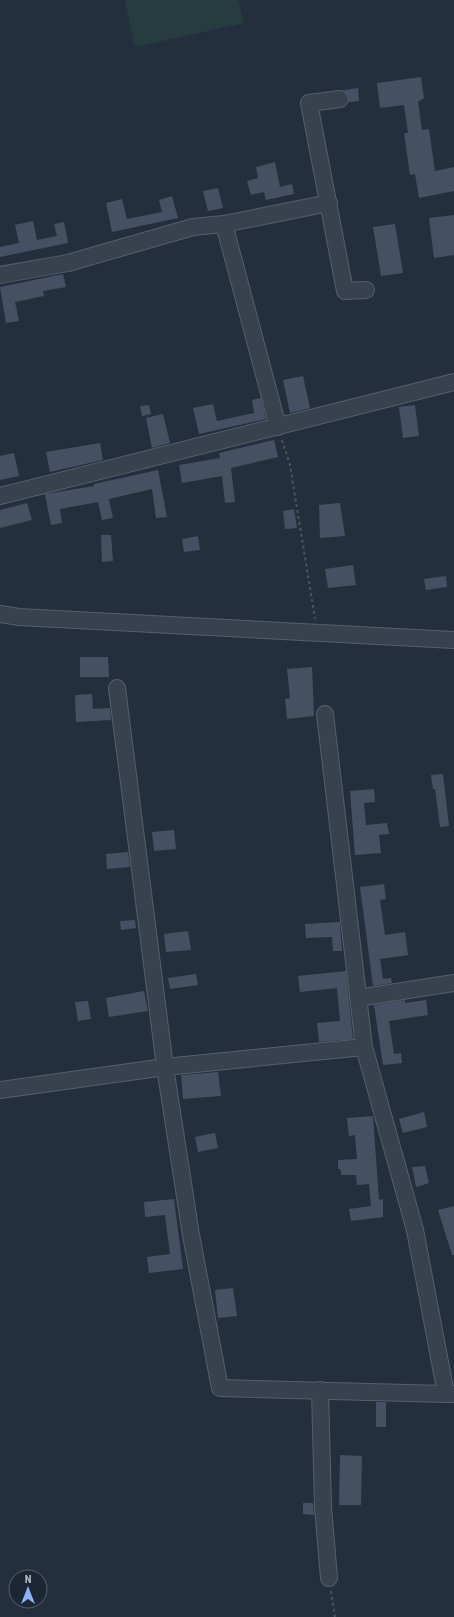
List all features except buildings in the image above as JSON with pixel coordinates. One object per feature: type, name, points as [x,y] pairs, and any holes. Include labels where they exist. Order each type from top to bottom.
[{"type":"street","points":[[340,99],[309,103],[345,291],[366,290]]},
{"type":"street","points":[[0,275],[68,263],[193,227],[224,224],[329,203]]},
{"type":"street","points":[[224,224],[278,428]]},
{"type":"street","points":[[0,496],[278,428],[454,382]]},
{"type":"street","points":[[0,614],[454,640]]},
{"type":"street","points":[[117,688],[165,1067],[191,1235],[220,1388],[450,1394],[415,1230],[364,1047],[325,714]]},
{"type":"street","points":[[358,998],[454,983]]},
{"type":"street","points":[[0,1090],[165,1067],[364,1047]]},
{"type":"street","points":[[320,1390],[323,1507],[329,1578]]},
{"type":"path","points":[[278,428],[290,464],[317,632]]},
{"type":"path","points":[[329,1578],[335,1617]]},
{"type":"green space","points":[[125,0],[238,0],[244,23],[135,47]]}]
